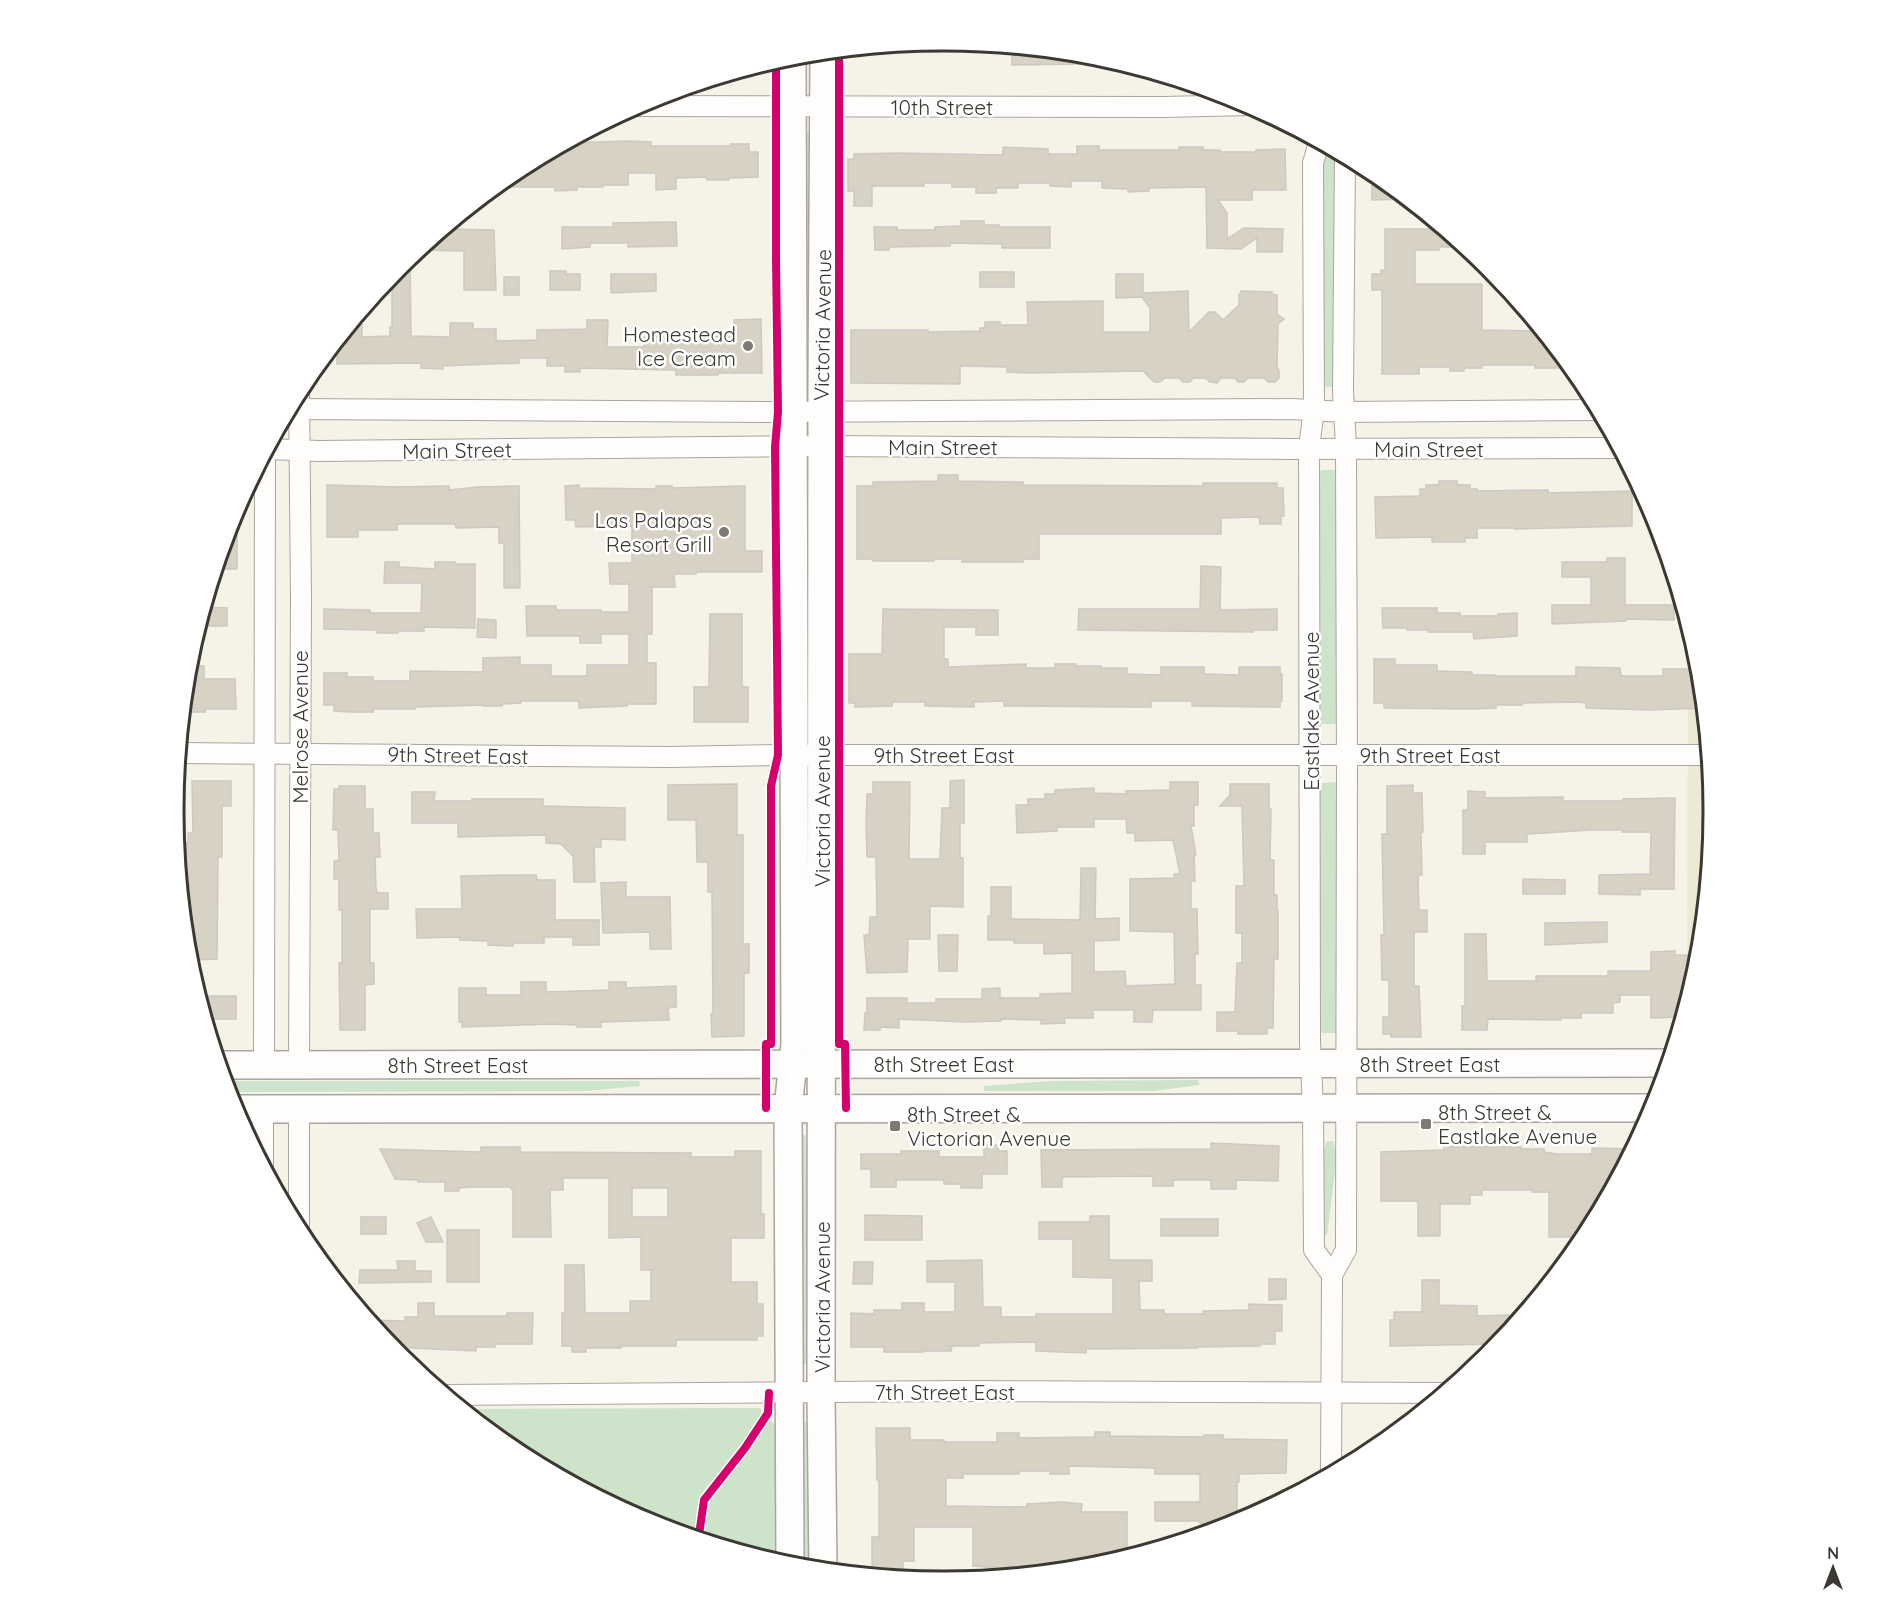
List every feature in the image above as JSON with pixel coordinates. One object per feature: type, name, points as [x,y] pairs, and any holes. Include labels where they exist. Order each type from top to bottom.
[{"type":"street","name":"Victoria Avenue","points":[[823,1561],[821,1393],[824,61]]},
{"type":"street","name":"Victoria Avenue","points":[[790,1555],[788,1108],[795,1044],[792,67]]},
{"type":"street","name":"10th Street","points":[[661,106],[1225,106]]},
{"type":"street","name":"Eastlake Avenue","points":[[1317,149],[1313,163],[1314,409],[1310,448],[1311,1064],[1314,1250],[1332,1275]]},
{"type":"street","name":"Eastlake Avenue","points":[[1331,1465],[1332,1275],[1346,1250],[1347,755],[1344,165]]},
{"type":"street","name":"Main Street","points":[[303,403],[793,412],[1589,410]]},
{"type":"street","name":"Melrose Avenue","points":[[297,412],[301,450],[299,1065]]},
{"type":"street","name":"Main Street","points":[[275,449],[319,452],[794,446],[1611,448]]},
{"type":"street","name":"Melrose Avenue","points":[[264,1065],[265,469]]},
{"type":"street","name":"9th Street East","points":[[186,753],[670,757],[1701,755]]},
{"type":"street","name":"8th Street East","points":[[228,1065],[1660,1063]]},
{"type":"street","name":"8th Street East","points":[[244,1109],[1643,1108]]},
{"type":"street","points":[[263,1109],[263,1149]]},
{"type":"street","points":[[299,1109],[299,1213]]},
{"type":"street","name":"7th Street East","points":[[458,1395],[961,1391],[1432,1393]]},
{"type":"shaded area","points":[[1688,658],[1702,761],[1703,811],[1702,861],[1697,910],[1687,968]]},
{"type":"green space","points":[[814,133],[812,379],[806,379],[804,134]]},
{"type":"green space","points":[[1324,153],[1336,160],[1336,381],[1333,387],[1324,385]]},
{"type":"green space","points":[[1322,470],[1337,470],[1338,724],[1319,723],[1319,473]]},
{"type":"green space","points":[[1338,782],[1340,1028],[1336,1033],[1323,1033],[1320,1030],[1319,786],[1321,783]]},
{"type":"green space","points":[[1198,1080],[1199,1085],[1153,1091],[984,1091],[984,1086],[1050,1081]]},
{"type":"green space","points":[[233,1081],[639,1081],[640,1086],[585,1091],[237,1092]]},
{"type":"green space","points":[[806,1135],[807,1214],[815,1324],[813,1364],[800,1364],[798,1136]]},
{"type":"green space","points":[[1333,1141],[1337,1156],[1327,1235],[1324,1235],[1324,1150],[1326,1142]]},
{"type":"green space","points":[[759,1408],[776,1426],[777,1552],[699,1531],[607,1493],[521,1443],[475,1409]]},
{"type":"green space","points":[[801,1422],[814,1422],[816,1559],[798,1557]]},
{"type":"building","points":[[1012,55],[1080,64],[1012,65]]},
{"type":"building","points":[[582,142],[651,142],[651,146],[749,144],[749,152],[758,152],[758,177],[729,178],[729,180],[707,180],[707,177],[676,178],[676,189],[656,190],[656,173],[628,173],[628,185],[577,187],[577,190],[555,191],[555,187],[510,187]]},
{"type":"building","points":[[1077,146],[1099,146],[1099,150],[1179,150],[1179,147],[1203,147],[1203,150],[1220,150],[1220,152],[1285,149],[1286,190],[1252,190],[1252,200],[1218,200],[1227,213],[1227,239],[1244,228],[1283,229],[1282,252],[1257,252],[1257,238],[1241,249],[1207,248],[1206,187],[1149,188],[1149,191],[1128,192],[1128,189],[1102,188],[1102,181],[1071,181],[1071,187],[1050,186],[1050,183],[1018,183],[1018,188],[996,188],[996,193],[976,193],[976,187],[952,187],[952,183],[924,183],[924,186],[872,186],[872,206],[854,206],[854,191],[848,191],[848,159],[854,159],[854,154],[1001,155],[1003,147],[1048,149],[1048,154],[1077,154]]},
{"type":"building","points":[[1372,183],[1394,199],[1372,200]]},
{"type":"building","points":[[961,221],[984,221],[984,225],[999,225],[999,227],[1050,227],[1050,248],[1002,248],[1002,244],[950,243],[950,246],[889,247],[889,250],[875,250],[874,227],[897,227],[897,230],[935,230],[935,227],[961,226]]},
{"type":"building","points":[[676,222],[677,246],[628,247],[628,243],[590,243],[590,247],[562,249],[562,227],[613,227],[613,223]]},
{"type":"building","points":[[455,229],[494,230],[496,290],[464,290],[464,251],[431,250]]},
{"type":"building","points":[[1385,229],[1432,229],[1452,247],[1439,247],[1439,250],[1415,250],[1415,284],[1482,284],[1482,330],[1532,331],[1560,368],[1535,368],[1535,365],[1482,365],[1482,368],[1450,371],[1450,367],[1419,367],[1419,374],[1382,374],[1382,290],[1372,290],[1372,274],[1381,274],[1381,270],[1385,270]]},
{"type":"building","points":[[410,270],[411,336],[450,337],[450,323],[473,323],[473,329],[496,329],[496,341],[537,340],[537,330],[587,329],[587,320],[608,320],[607,347],[644,347],[644,337],[672,336],[672,340],[700,340],[700,336],[734,337],[734,320],[761,319],[762,373],[676,375],[676,370],[580,368],[580,372],[565,372],[565,366],[547,366],[547,358],[519,358],[519,363],[443,366],[443,369],[421,368],[421,363],[337,364],[337,354],[360,325],[362,325],[362,337],[390,336],[390,327],[392,327],[392,289]]},
{"type":"building","points":[[550,271],[580,274],[580,290],[550,290]]},
{"type":"building","points":[[980,272],[1014,272],[1014,287],[980,287]]},
{"type":"building","points":[[611,274],[656,274],[656,291],[611,293]]},
{"type":"building","points":[[1116,274],[1143,274],[1143,293],[1188,291],[1189,332],[1209,312],[1215,312],[1223,320],[1239,305],[1241,291],[1272,292],[1277,295],[1277,314],[1284,319],[1278,324],[1277,368],[1279,378],[1275,382],[1268,382],[1264,378],[1248,378],[1244,382],[1238,382],[1235,378],[1221,378],[1217,383],[1205,378],[1193,378],[1190,382],[1183,382],[1179,378],[1165,378],[1160,382],[1154,382],[1143,371],[1028,373],[1007,372],[1007,367],[960,366],[960,384],[851,383],[851,330],[980,331],[980,328],[985,328],[985,322],[1000,322],[1000,325],[1028,325],[1027,302],[1103,301],[1103,332],[1150,332],[1150,308],[1142,297],[1116,298]]},
{"type":"building","points":[[504,277],[519,277],[519,295],[504,295]]},
{"type":"building","points":[[938,475],[958,475],[958,481],[1023,482],[1023,485],[1203,486],[1203,483],[1277,483],[1277,488],[1283,488],[1284,516],[1281,516],[1281,524],[1260,524],[1259,517],[1221,518],[1221,534],[1039,534],[1039,559],[1023,559],[1023,562],[962,562],[962,559],[873,561],[873,559],[857,559],[857,486],[873,486],[873,482],[938,481]]},
{"type":"building","points":[[1439,481],[1457,481],[1457,485],[1470,485],[1470,489],[1477,489],[1477,491],[1548,490],[1548,493],[1632,491],[1632,526],[1477,528],[1477,538],[1465,538],[1465,542],[1432,542],[1432,537],[1376,538],[1375,497],[1420,496],[1420,489],[1426,489],[1426,485],[1439,485]]},
{"type":"building","points":[[327,485],[449,486],[449,490],[519,486],[520,588],[504,588],[504,543],[499,543],[499,527],[456,528],[455,524],[397,524],[397,530],[358,530],[358,537],[327,537]]},
{"type":"building","points":[[579,485],[579,488],[656,489],[656,486],[672,486],[672,488],[745,486],[745,551],[762,551],[762,572],[674,574],[675,587],[652,587],[652,634],[647,634],[647,663],[656,663],[656,704],[579,708],[577,701],[521,701],[521,703],[502,704],[502,706],[415,707],[415,709],[373,709],[373,712],[334,711],[334,705],[324,705],[324,673],[347,673],[347,677],[373,677],[373,681],[410,681],[410,671],[483,672],[483,658],[520,657],[520,665],[551,665],[551,676],[587,676],[587,665],[629,665],[629,634],[601,634],[601,643],[580,643],[580,636],[527,636],[526,606],[556,606],[556,610],[629,612],[629,584],[610,584],[609,563],[632,563],[632,526],[576,527],[575,520],[566,520],[565,486]]},
{"type":"building","points":[[237,531],[237,569],[223,569]]},
{"type":"building","points":[[1607,558],[1625,558],[1625,605],[1674,605],[1674,620],[1626,619],[1626,621],[1552,624],[1552,605],[1591,605],[1591,577],[1562,577],[1562,562],[1607,562]]},
{"type":"building","points":[[385,562],[399,562],[399,567],[435,569],[435,562],[475,564],[475,628],[424,627],[424,631],[398,631],[398,633],[377,633],[377,630],[324,629],[324,609],[370,610],[370,613],[421,613],[422,583],[384,583]]},
{"type":"building","points":[[1201,566],[1221,567],[1220,610],[1277,609],[1277,630],[1253,630],[1253,632],[1078,630],[1079,609],[1200,609]]},
{"type":"building","points":[[211,607],[227,608],[227,626],[206,626]]},
{"type":"building","points":[[1382,608],[1437,608],[1437,613],[1460,613],[1460,616],[1499,616],[1498,614],[1517,613],[1517,636],[1474,639],[1473,632],[1428,632],[1428,630],[1407,630],[1407,628],[1383,628]]},
{"type":"building","points":[[883,609],[998,610],[998,635],[976,635],[976,627],[944,627],[944,659],[948,659],[948,667],[1026,664],[1026,668],[1055,668],[1055,664],[1076,664],[1076,666],[1101,666],[1101,668],[1127,668],[1127,674],[1161,675],[1161,667],[1204,667],[1204,674],[1239,675],[1239,667],[1280,667],[1282,701],[1280,701],[1280,707],[1192,706],[1192,701],[1151,701],[1151,707],[1004,706],[1004,701],[974,702],[974,707],[925,706],[925,702],[892,702],[892,706],[855,707],[855,703],[849,703],[849,654],[882,654]]},
{"type":"building","points":[[710,614],[742,614],[742,687],[748,687],[748,722],[694,722],[694,687],[709,687]]},
{"type":"building","points":[[478,619],[496,620],[496,638],[477,637]]},
{"type":"building","points":[[1374,659],[1395,659],[1395,665],[1437,665],[1437,671],[1472,672],[1472,675],[1495,676],[1576,676],[1576,667],[1620,668],[1621,676],[1663,676],[1663,669],[1690,669],[1696,708],[1650,710],[1586,708],[1586,703],[1577,702],[1522,703],[1522,705],[1496,705],[1496,708],[1472,709],[1384,708],[1384,703],[1374,703]]},
{"type":"building","points":[[198,666],[204,666],[204,679],[235,679],[236,709],[205,709],[205,712],[190,712]]},
{"type":"building","points":[[964,780],[964,823],[960,823],[963,907],[930,906],[930,939],[908,939],[907,972],[867,973],[864,935],[869,935],[870,917],[877,917],[876,857],[867,857],[867,794],[873,794],[873,782],[910,782],[909,859],[940,859],[942,808],[950,808],[950,781]]},
{"type":"building","points":[[192,781],[231,781],[231,806],[222,806],[222,857],[218,857],[217,959],[198,959],[187,880],[186,843],[188,843],[188,833],[193,833]]},
{"type":"building","points":[[1170,782],[1198,782],[1198,805],[1194,805],[1194,826],[1191,826],[1196,855],[1194,855],[1195,881],[1191,881],[1191,909],[1197,909],[1198,954],[1195,954],[1195,985],[1201,985],[1201,1010],[1153,1010],[1152,1022],[1134,1022],[1134,1010],[1093,1010],[1093,1018],[1064,1018],[1065,1023],[1041,1024],[1041,1020],[1001,1019],[1001,1021],[964,1022],[899,1019],[899,1028],[880,1027],[880,1030],[864,1030],[867,998],[907,998],[907,1003],[936,1003],[936,999],[982,999],[982,989],[1000,988],[1000,998],[1040,998],[1040,994],[1072,993],[1072,953],[1044,954],[1044,943],[988,940],[988,916],[991,916],[991,887],[1011,887],[1011,919],[1080,920],[1081,868],[1096,868],[1095,919],[1119,918],[1119,940],[1094,941],[1094,972],[1125,971],[1126,986],[1175,984],[1174,932],[1130,931],[1130,879],[1175,878],[1174,874],[1180,874],[1173,840],[1135,841],[1135,833],[1127,833],[1126,819],[1094,819],[1094,827],[1057,827],[1057,831],[1017,833],[1016,805],[1028,805],[1028,799],[1045,799],[1045,794],[1055,794],[1055,790],[1094,788],[1094,793],[1126,794],[1126,791],[1170,790]]},
{"type":"building","points":[[737,784],[737,835],[743,835],[743,944],[749,944],[749,973],[744,973],[744,1036],[712,1037],[712,892],[708,892],[708,862],[697,862],[696,820],[668,820],[668,785]]},
{"type":"building","points":[[1230,784],[1269,784],[1270,860],[1274,860],[1274,895],[1277,895],[1278,959],[1274,959],[1273,1028],[1267,1028],[1267,1034],[1217,1031],[1217,1012],[1235,1012],[1237,963],[1242,963],[1242,933],[1236,933],[1236,886],[1244,886],[1242,806],[1220,806],[1230,795]]},
{"type":"building","points":[[1413,785],[1413,793],[1422,793],[1422,875],[1418,878],[1419,910],[1427,910],[1427,932],[1414,932],[1414,986],[1419,986],[1421,1037],[1391,1037],[1391,1034],[1383,1034],[1383,1017],[1389,1017],[1389,982],[1382,980],[1381,935],[1384,935],[1382,834],[1387,834],[1387,786]]},
{"type":"building","points":[[339,786],[365,786],[365,809],[373,809],[373,833],[379,833],[380,857],[375,857],[377,893],[388,893],[388,909],[370,909],[370,963],[374,963],[374,984],[365,985],[365,1030],[340,1030],[339,963],[342,963],[342,910],[339,910],[339,879],[334,879],[334,861],[339,860],[338,830],[333,830],[334,789],[339,789]]},
{"type":"building","points":[[1468,791],[1485,792],[1485,798],[1563,797],[1563,801],[1675,798],[1674,889],[1640,889],[1640,895],[1599,894],[1599,875],[1650,874],[1651,832],[1591,830],[1527,834],[1527,842],[1485,842],[1485,854],[1463,854],[1463,810],[1468,810]]},
{"type":"building","points":[[412,792],[435,792],[434,801],[543,799],[543,806],[625,808],[625,840],[601,839],[601,847],[594,847],[595,882],[574,882],[573,856],[561,844],[546,843],[546,835],[458,837],[458,823],[412,823]]},
{"type":"building","points":[[536,875],[537,880],[555,880],[555,920],[599,920],[599,945],[573,945],[573,937],[544,937],[544,943],[513,943],[513,946],[488,945],[488,941],[460,940],[460,937],[417,938],[416,909],[462,909],[461,876]]},
{"type":"building","points":[[1523,879],[1565,880],[1565,894],[1523,894]]},
{"type":"building","points":[[626,882],[626,897],[670,897],[671,949],[650,949],[650,932],[603,933],[601,883]]},
{"type":"building","points":[[1607,922],[1607,942],[1545,945],[1545,923]]},
{"type":"building","points":[[1465,934],[1486,934],[1487,981],[1536,981],[1536,976],[1608,976],[1608,971],[1651,971],[1651,952],[1675,951],[1675,955],[1690,955],[1675,1017],[1651,1018],[1651,995],[1620,995],[1620,1002],[1613,1003],[1613,1013],[1581,1013],[1581,1018],[1561,1018],[1561,1020],[1488,1019],[1487,1030],[1462,1030],[1462,1006],[1465,1006]]},
{"type":"building","points":[[938,935],[958,935],[957,971],[939,971]]},
{"type":"building","points":[[521,982],[546,982],[546,992],[609,990],[609,982],[626,982],[626,988],[676,986],[676,1007],[668,1008],[669,1020],[601,1022],[601,1027],[552,1024],[462,1027],[462,1022],[459,1022],[459,988],[486,988],[486,995],[521,995]]},
{"type":"building","points":[[206,996],[236,996],[236,1019],[213,1019]]},
{"type":"building","points":[[1211,1143],[1279,1146],[1278,1181],[1236,1180],[1236,1189],[1211,1189],[1211,1180],[1173,1180],[1173,1186],[1153,1186],[1153,1176],[1062,1177],[1062,1187],[1042,1187],[1041,1150],[1211,1149]]},
{"type":"building","points":[[984,1145],[999,1145],[998,1151],[1007,1151],[1007,1174],[982,1174],[982,1188],[961,1188],[961,1184],[944,1184],[944,1180],[896,1180],[896,1187],[871,1187],[871,1169],[861,1169],[861,1154],[939,1151],[939,1157],[984,1157]]},
{"type":"building","points":[[1444,1146],[1521,1147],[1521,1149],[1544,1149],[1544,1152],[1557,1154],[1592,1154],[1592,1148],[1624,1149],[1602,1191],[1572,1237],[1549,1237],[1549,1192],[1532,1192],[1532,1190],[1482,1190],[1482,1195],[1470,1195],[1470,1204],[1440,1204],[1440,1236],[1418,1236],[1418,1201],[1381,1201],[1381,1152],[1444,1150]]},
{"type":"building","points":[[481,1147],[520,1147],[520,1152],[691,1153],[691,1157],[735,1157],[735,1151],[761,1151],[761,1214],[764,1214],[764,1238],[731,1238],[731,1282],[757,1282],[757,1304],[763,1304],[763,1336],[757,1336],[757,1340],[676,1340],[676,1346],[586,1348],[586,1352],[572,1352],[572,1346],[562,1346],[565,1265],[584,1265],[585,1313],[630,1313],[630,1301],[651,1301],[651,1270],[641,1270],[641,1237],[609,1238],[609,1178],[563,1178],[563,1190],[550,1190],[551,1237],[513,1237],[513,1189],[511,1187],[469,1187],[459,1188],[459,1191],[445,1191],[445,1182],[395,1179],[380,1149],[481,1152]],"holes":[[[632,1188],[668,1188],[668,1217],[632,1217]]]},
{"type":"building","points":[[865,1215],[922,1216],[922,1240],[865,1240]]},
{"type":"building","points":[[1090,1216],[1109,1216],[1109,1260],[1152,1260],[1152,1281],[1139,1281],[1140,1310],[1164,1310],[1164,1314],[1203,1314],[1203,1311],[1249,1310],[1249,1304],[1282,1305],[1282,1331],[1275,1331],[1275,1344],[1197,1348],[1086,1349],[1086,1353],[1036,1351],[1036,1342],[979,1343],[979,1346],[952,1346],[951,1351],[923,1352],[884,1352],[884,1347],[851,1347],[851,1313],[874,1314],[874,1310],[902,1310],[902,1303],[924,1303],[924,1312],[955,1312],[955,1282],[927,1282],[927,1261],[982,1260],[983,1307],[1001,1307],[1001,1317],[1036,1317],[1036,1314],[1113,1314],[1113,1278],[1073,1277],[1073,1239],[1039,1239],[1039,1222],[1090,1222]]},
{"type":"building","points":[[361,1217],[386,1217],[386,1234],[361,1234]]},
{"type":"building","points":[[431,1217],[443,1242],[426,1242],[417,1223]]},
{"type":"building","points":[[1161,1219],[1218,1219],[1218,1236],[1161,1236]]},
{"type":"building","points":[[447,1230],[479,1230],[479,1282],[447,1282]]},
{"type":"building","points":[[397,1261],[415,1261],[415,1271],[431,1271],[431,1282],[359,1283],[360,1270],[398,1270]]},
{"type":"building","points":[[854,1262],[873,1262],[872,1284],[853,1284]]},
{"type":"building","points":[[1269,1279],[1286,1279],[1286,1299],[1269,1300]]},
{"type":"building","points":[[1422,1280],[1439,1280],[1439,1305],[1477,1306],[1477,1316],[1509,1315],[1509,1318],[1485,1344],[1390,1346],[1390,1320],[1394,1320],[1394,1312],[1422,1312]]},
{"type":"building","points":[[418,1303],[434,1303],[434,1316],[507,1316],[507,1313],[533,1313],[532,1344],[495,1344],[495,1347],[476,1347],[476,1351],[406,1348],[380,1320],[405,1321],[405,1317],[418,1317]]},
{"type":"building","points":[[876,1428],[910,1428],[910,1440],[944,1440],[944,1442],[997,1442],[997,1433],[1019,1433],[1019,1438],[1095,1437],[1095,1432],[1110,1432],[1110,1436],[1204,1437],[1204,1435],[1223,1435],[1223,1439],[1287,1440],[1286,1473],[1239,1474],[1237,1512],[1206,1524],[1200,1524],[1200,1521],[1155,1521],[1155,1502],[1200,1502],[1200,1474],[1155,1474],[1155,1468],[1069,1466],[1069,1474],[1050,1474],[1050,1471],[1019,1471],[1019,1474],[963,1474],[963,1478],[946,1478],[946,1506],[1027,1507],[1027,1504],[1062,1502],[1082,1504],[1081,1512],[1127,1512],[1127,1548],[1043,1564],[1002,1568],[973,1566],[973,1527],[914,1527],[914,1561],[903,1561],[903,1569],[872,1567],[872,1537],[879,1537],[879,1480],[877,1480]]},
{"type":"cycle path","points":[[839,59],[839,1044],[845,1044],[846,1108]]},
{"type":"cycle path","points":[[766,1108],[766,1044],[771,1044],[771,786],[778,755],[775,447],[778,412],[776,70]]},
{"type":"cycle path","points":[[700,1531],[704,1500],[745,1448],[768,1413],[769,1393]]},
{"type":"place","name":"Homestead Ice Cream","points":[[748,346]]},
{"type":"place","name":"Las Palapas Resort Grill","points":[[724,532]]},
{"type":"place","name":"8th Street & Eastlake Avenue","points":[[1426,1124]]},
{"type":"place","name":"8th Street & Victorian Avenue","points":[[895,1126]]}]
